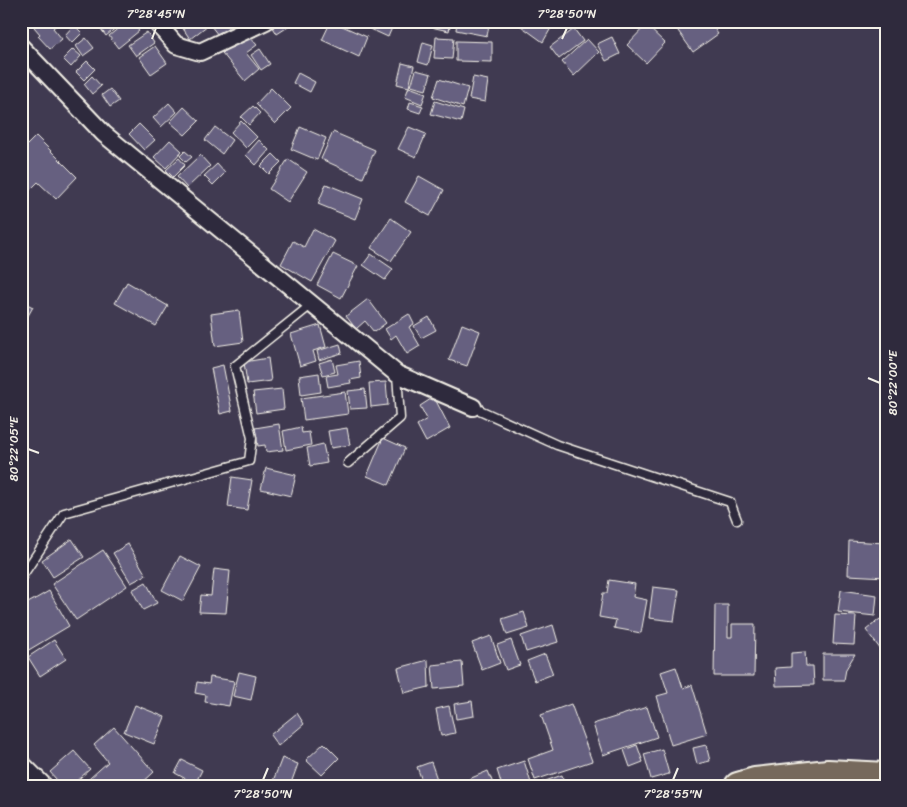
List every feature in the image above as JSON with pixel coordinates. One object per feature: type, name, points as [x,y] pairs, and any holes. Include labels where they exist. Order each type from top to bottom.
[{"type":"highway","points":[[738,786],[755,781],[828,773],[886,776]]},
{"type":"street","points":[[155,21],[176,45],[200,52],[266,21]]},
{"type":"street","points":[[21,47],[104,134],[397,374],[473,407]]},
{"type":"street","points":[[23,764],[44,786]]},
{"type":"lane","points":[[21,578],[64,514],[249,461],[252,438],[235,366],[312,303]]},
{"type":"lane","points":[[348,463],[400,418],[397,374]]},
{"type":"lane","points":[[473,407],[557,444],[730,502],[737,520]]},
{"type":"building","points":[[27,21],[37,21],[31,26]]},
{"type":"building","points":[[41,21],[60,22],[53,28],[62,39],[50,49],[38,36],[40,34],[34,27]]},
{"type":"building","points":[[95,21],[124,21],[106,36]]},
{"type":"building","points":[[127,21],[131,21],[139,31],[118,48],[109,36]]},
{"type":"building","points":[[190,21],[204,21],[208,25],[190,39],[182,27]]},
{"type":"building","points":[[207,21],[228,21],[231,25],[218,35]]},
{"type":"building","points":[[276,21],[284,21],[288,27],[277,34],[271,24]]},
{"type":"building","points":[[331,21],[367,37],[359,57],[322,40]]},
{"type":"building","points":[[353,21],[395,21],[388,37]]},
{"type":"building","points":[[427,21],[451,21],[449,31],[426,26]]},
{"type":"building","points":[[457,21],[490,21],[487,36],[456,30]]},
{"type":"building","points":[[514,21],[555,21],[543,42]]},
{"type":"building","points":[[567,21],[582,21],[571,28]]},
{"type":"building","points":[[632,21],[647,21],[637,29]]},
{"type":"building","points":[[671,21],[709,21],[718,34],[693,52]]},
{"type":"building","points":[[74,25],[82,33],[72,43],[65,35]]},
{"type":"building","points":[[646,25],[665,43],[646,63],[627,45]]},
{"type":"building","points":[[574,29],[583,41],[559,59],[550,47]]},
{"type":"building","points":[[147,32],[154,43],[136,56],[128,45]]},
{"type":"building","points":[[249,36],[257,45],[246,53],[259,69],[245,81],[222,53],[236,41],[239,44]]},
{"type":"building","points":[[436,37],[454,38],[452,59],[434,58]]},
{"type":"building","points":[[612,37],[620,54],[606,61],[597,44]]},
{"type":"building","points":[[86,38],[94,48],[83,56],[76,46]]},
{"type":"building","points":[[587,39],[599,52],[574,76],[562,62]]},
{"type":"building","points":[[456,41],[492,42],[492,62],[456,61]]},
{"type":"building","points":[[423,42],[433,45],[428,65],[418,62]]},
{"type":"building","points":[[155,46],[167,63],[151,74],[139,57]]},
{"type":"building","points":[[73,49],[81,56],[71,67],[63,59]]},
{"type":"building","points":[[260,49],[270,64],[261,70],[251,55]]},
{"type":"building","points":[[87,61],[95,69],[84,80],[76,72]]},
{"type":"building","points":[[402,63],[414,66],[409,87],[397,84]]},
{"type":"building","points":[[416,70],[431,74],[426,90],[411,86]]},
{"type":"building","points":[[298,73],[315,82],[310,92],[293,83]]},
{"type":"building","points":[[92,76],[101,86],[92,94],[84,84]]},
{"type":"building","points":[[473,77],[488,80],[485,102],[469,99]]},
{"type":"building","points":[[439,79],[468,88],[463,107],[433,97]]},
{"type":"building","points":[[409,87],[426,93],[422,104],[405,97]]},
{"type":"building","points":[[271,88],[291,108],[275,124],[256,104]]},
{"type":"building","points":[[110,89],[119,101],[110,107],[102,95]]},
{"type":"building","points":[[435,101],[464,110],[461,122],[431,114]]},
{"type":"building","points":[[410,102],[423,106],[420,113],[408,109]]},
{"type":"building","points":[[169,103],[177,112],[161,127],[153,118]]},
{"type":"building","points":[[253,106],[260,113],[249,125],[241,117]]},
{"type":"building","points":[[184,107],[199,121],[185,135],[170,122]]},
{"type":"building","points":[[241,121],[257,137],[246,148],[231,132]]},
{"type":"building","points":[[139,124],[155,140],[144,150],[129,134]]},
{"type":"building","points":[[215,127],[232,140],[222,154],[205,140]]},
{"type":"building","points":[[300,127],[326,138],[317,160],[291,149]]},
{"type":"building","points":[[409,127],[426,134],[416,157],[398,149]]},
{"type":"building","points":[[333,132],[375,150],[363,178],[321,159]]},
{"type":"building","points":[[36,136],[77,177],[56,199],[38,182],[21,199],[21,151]]},
{"type":"building","points":[[170,140],[182,151],[166,168],[154,157]]},
{"type":"building","points":[[259,140],[269,150],[256,165],[246,155]]},
{"type":"building","points":[[185,151],[192,157],[186,162],[180,156]]},
{"type":"building","points":[[273,154],[281,162],[269,174],[261,166]]},
{"type":"building","points":[[200,155],[210,166],[187,188],[177,177]]},
{"type":"building","points":[[179,158],[185,165],[173,177],[166,170]]},
{"type":"building","points":[[288,159],[307,172],[288,202],[269,189]]},
{"type":"building","points":[[217,164],[225,173],[213,185],[204,176]]},
{"type":"building","points":[[419,176],[444,190],[430,216],[405,202]]},
{"type":"building","points":[[326,184],[363,199],[355,219],[318,204]]},
{"type":"building","points":[[391,218],[411,232],[391,261],[371,248]]},
{"type":"building","points":[[313,229],[335,241],[312,282],[281,264],[293,241],[304,247]]},
{"type":"building","points":[[333,254],[358,266],[341,298],[317,285]]},
{"type":"building","points":[[371,254],[393,269],[385,280],[363,265]]},
{"type":"building","points":[[127,282],[168,306],[156,326],[115,303]]},
{"type":"building","points":[[368,299],[386,323],[374,332],[365,321],[356,329],[346,316]]},
{"type":"building","points":[[21,301],[33,307],[21,328]]},
{"type":"building","points":[[239,310],[243,342],[215,346],[211,314]]},
{"type":"building","points":[[409,314],[414,324],[409,327],[420,346],[407,354],[396,335],[391,339],[385,329]]},
{"type":"building","points":[[429,317],[436,330],[421,338],[414,326]]},
{"type":"building","points":[[462,324],[480,331],[467,366],[449,360]]},
{"type":"building","points":[[320,325],[326,347],[313,351],[316,361],[300,366],[291,334]]},
{"type":"building","points":[[340,344],[342,353],[319,360],[317,351]]},
{"type":"building","points":[[268,358],[271,381],[247,384],[244,362]]},
{"type":"building","points":[[332,359],[335,372],[323,375],[319,363]]},
{"type":"building","points":[[359,361],[361,378],[350,380],[351,383],[328,387],[326,376],[338,374],[336,365]]},
{"type":"building","points":[[223,365],[232,411],[220,414],[211,368]]},
{"type":"building","points":[[319,373],[321,392],[301,395],[299,376]]},
{"type":"building","points":[[386,382],[388,405],[371,407],[369,383]]},
{"type":"building","points":[[282,389],[284,409],[256,413],[253,392]]},
{"type":"building","points":[[365,389],[367,408],[350,409],[348,391]]},
{"type":"building","points":[[345,392],[348,414],[304,420],[301,398]]},
{"type":"building","points":[[434,397],[450,428],[426,442],[417,425],[427,419],[420,406]]},
{"type":"building","points":[[279,424],[283,450],[266,452],[265,445],[258,446],[255,428]]},
{"type":"building","points":[[301,427],[302,433],[309,432],[311,445],[286,450],[283,431]]},
{"type":"building","points":[[347,428],[350,445],[331,448],[328,431]]},
{"type":"building","points":[[383,438],[405,448],[389,485],[367,476]]},
{"type":"building","points":[[323,444],[327,463],[310,466],[307,448]]},
{"type":"building","points":[[266,468],[296,475],[291,496],[261,489]]},
{"type":"building","points":[[232,477],[252,480],[247,510],[228,507]]},
{"type":"building","points":[[72,539],[84,557],[53,577],[42,560]]},
{"type":"building","points":[[849,541],[886,543],[886,577],[848,575]]},
{"type":"building","points":[[128,544],[146,575],[131,583],[113,553]]},
{"type":"building","points":[[103,550],[127,586],[76,620],[52,584]]},
{"type":"building","points":[[180,556],[201,567],[183,601],[162,590]]},
{"type":"building","points":[[214,569],[230,571],[226,613],[199,612],[201,595],[211,596]]},
{"type":"building","points":[[609,580],[635,584],[633,597],[647,600],[641,633],[614,628],[616,620],[599,617],[603,593],[607,593]]},
{"type":"building","points":[[146,582],[157,603],[143,610],[132,590]]},
{"type":"building","points":[[653,587],[679,590],[674,621],[649,618]]},
{"type":"building","points":[[841,590],[877,595],[875,616],[838,612]]},
{"type":"building","points":[[49,591],[69,626],[27,651],[21,642],[21,607]]},
{"type":"building","points":[[715,605],[728,605],[728,637],[732,637],[732,624],[755,624],[754,676],[714,676]]},
{"type":"building","points":[[524,612],[529,628],[507,635],[502,619]]},
{"type":"building","points":[[835,615],[856,616],[854,645],[833,644]]},
{"type":"building","points":[[880,619],[886,626],[886,646],[881,650],[866,630]]},
{"type":"building","points":[[553,625],[558,642],[526,652],[521,636]]},
{"type":"building","points":[[491,636],[500,663],[482,670],[472,643]]},
{"type":"building","points":[[54,640],[66,659],[40,676],[28,657]]},
{"type":"building","points":[[511,640],[520,665],[506,670],[497,645]]},
{"type":"building","points":[[805,652],[806,666],[813,666],[814,685],[776,686],[775,668],[791,667],[791,653]]},
{"type":"building","points":[[545,654],[553,674],[535,681],[527,661]]},
{"type":"building","points":[[823,654],[855,654],[846,669],[844,680],[823,680]]},
{"type":"building","points":[[428,660],[429,687],[404,693],[398,668]]},
{"type":"building","points":[[462,662],[464,686],[434,689],[432,665]]},
{"type":"building","points":[[676,667],[683,688],[692,685],[707,734],[671,745],[657,696],[668,693],[661,672]]},
{"type":"building","points":[[239,672],[256,676],[251,700],[233,696]]},
{"type":"building","points":[[210,677],[234,681],[229,706],[205,702],[206,695],[195,693],[197,682],[209,684]]},
{"type":"building","points":[[472,701],[474,716],[456,719],[454,704]]},
{"type":"building","points":[[571,704],[592,761],[535,780],[528,759],[553,750],[541,715]]},
{"type":"building","points":[[135,705],[165,717],[154,744],[124,732]]},
{"type":"building","points":[[449,706],[455,733],[441,736],[436,709]]},
{"type":"building","points":[[647,707],[657,737],[603,755],[593,724]]},
{"type":"building","points":[[297,713],[304,724],[278,746],[270,735]]},
{"type":"building","points":[[114,727],[154,772],[139,786],[81,786],[108,762],[94,745]]},
{"type":"building","points":[[324,743],[339,758],[322,775],[306,760]]},
{"type":"building","points":[[637,745],[643,762],[630,767],[624,750]]},
{"type":"building","points":[[706,745],[710,761],[697,764],[693,748]]},
{"type":"building","points":[[662,749],[669,774],[651,779],[644,754]]},
{"type":"building","points":[[74,751],[90,769],[71,786],[62,786],[50,772]]},
{"type":"building","points":[[282,758],[298,764],[290,786],[271,786]]},
{"type":"building","points":[[182,760],[202,770],[195,784],[175,773]]},
{"type":"building","points":[[524,761],[532,786],[502,786],[497,770]]},
{"type":"building","points":[[431,762],[439,785],[424,786],[417,767]]},
{"type":"building","points":[[488,771],[494,786],[472,786],[469,779]]},
{"type":"building","points":[[562,775],[565,786],[541,786],[540,783]]},
{"type":"building","points":[[312,779],[316,786],[302,786]]},
{"type":"building","points":[[170,780],[176,786],[164,786]]}]
